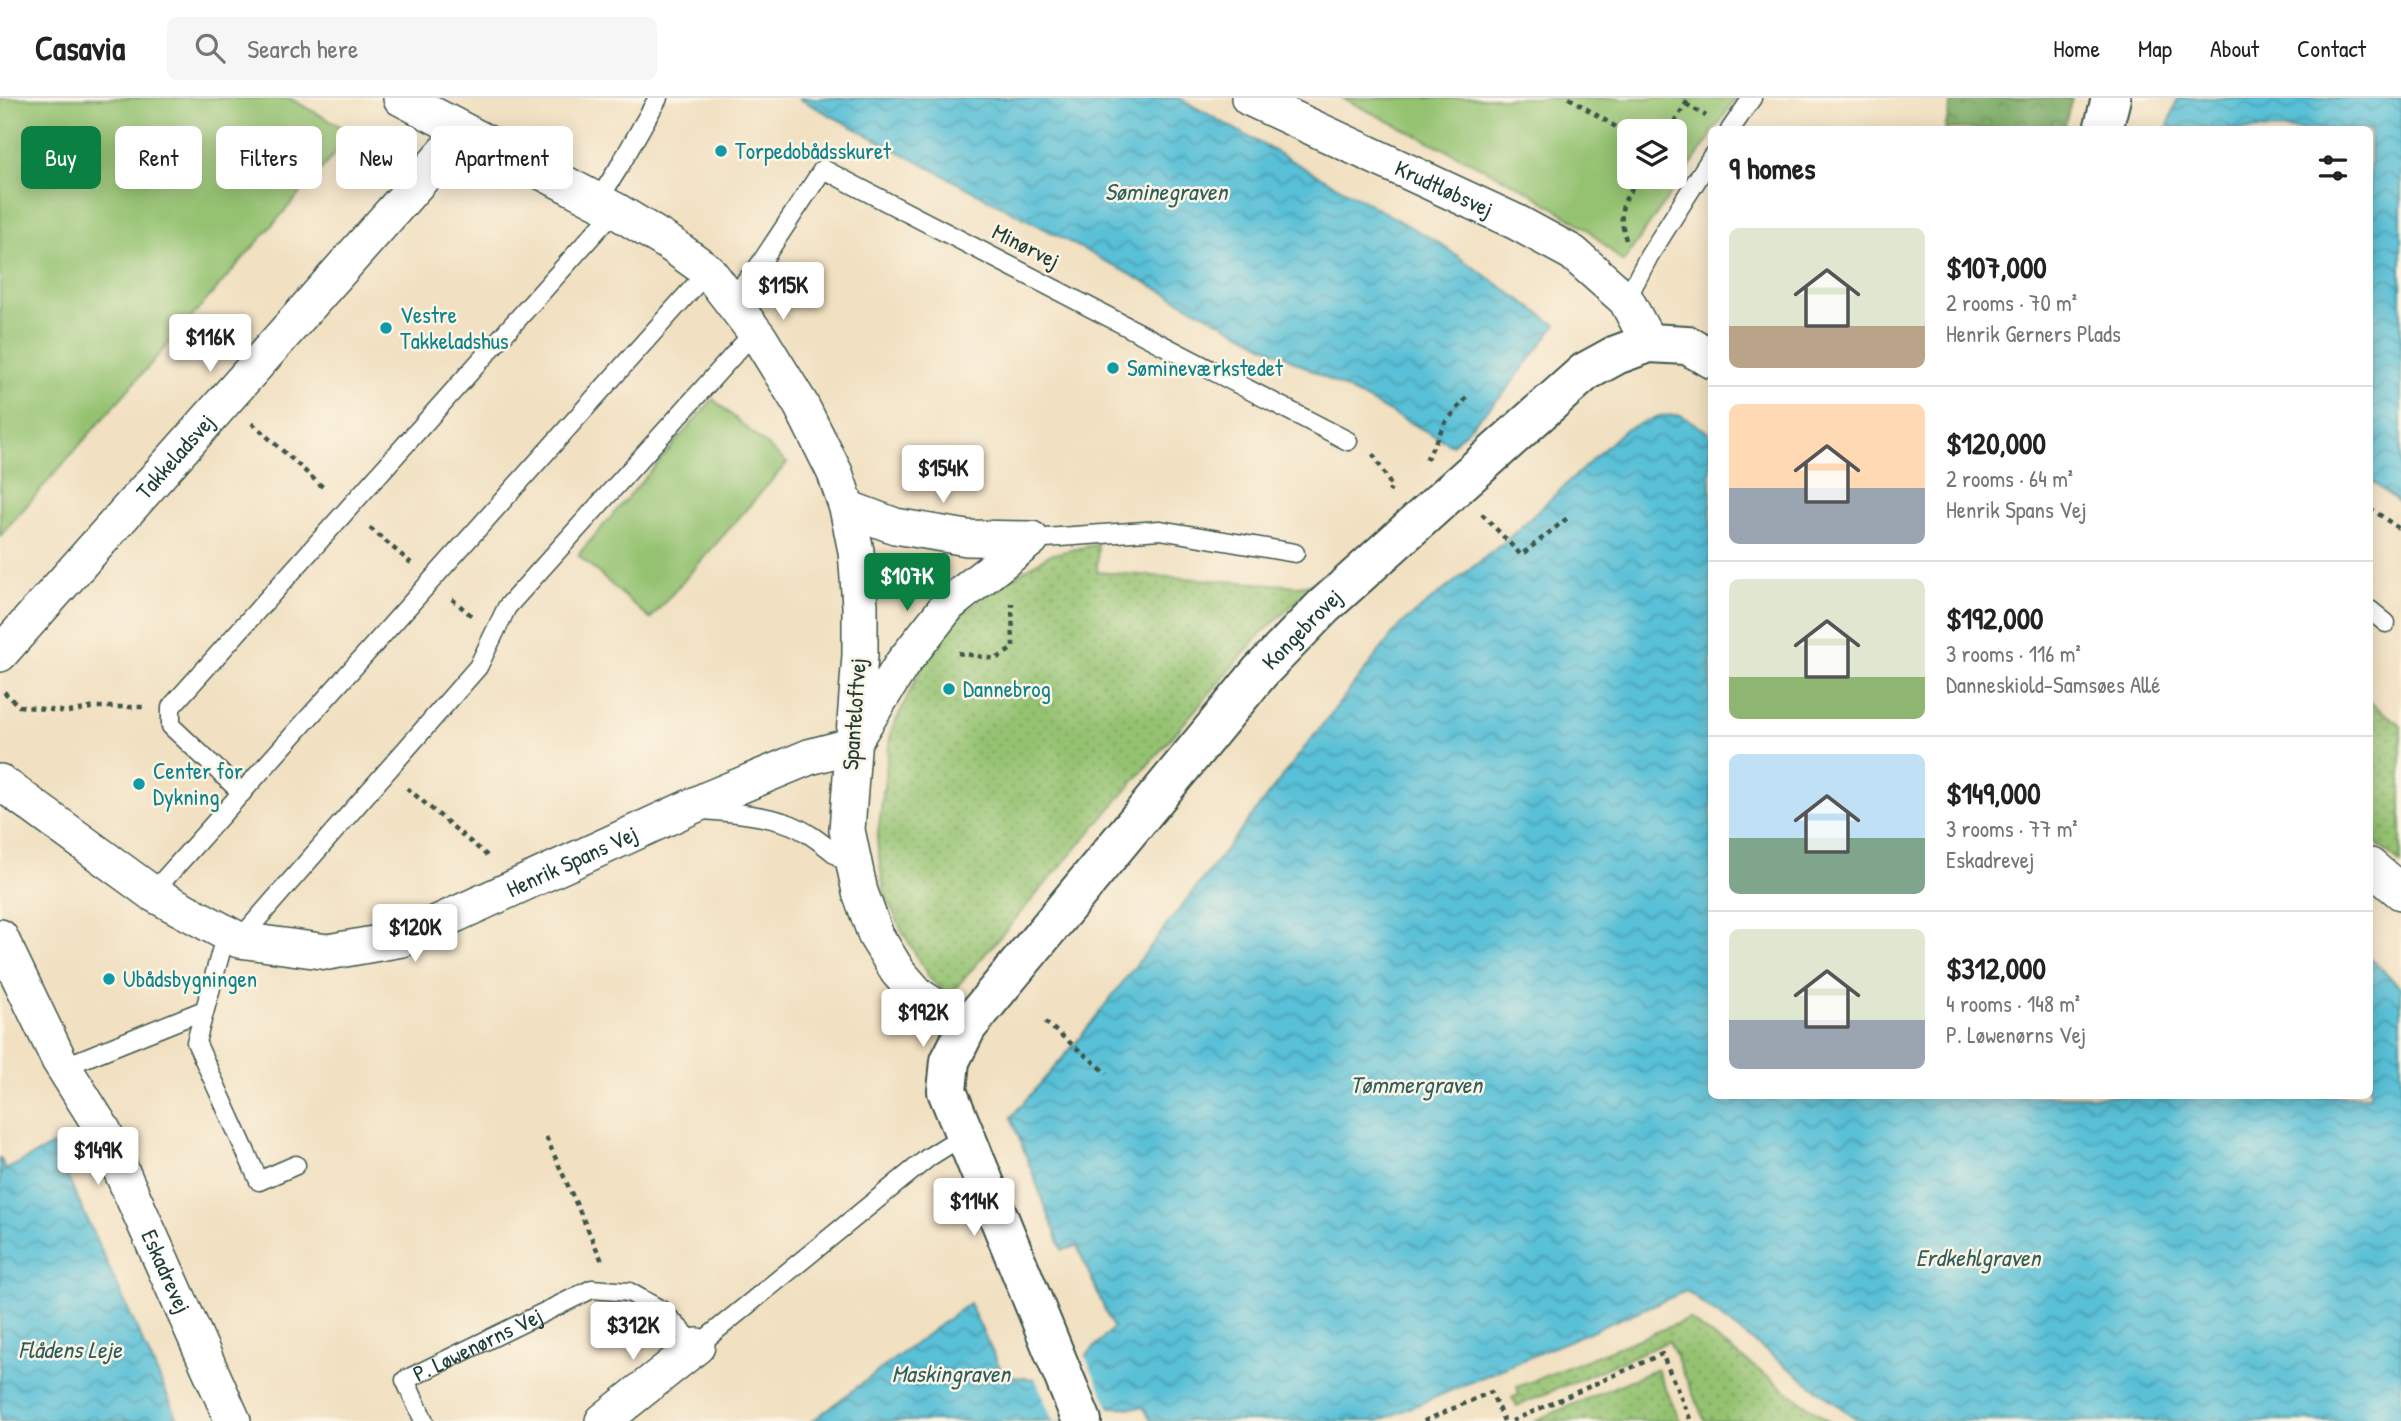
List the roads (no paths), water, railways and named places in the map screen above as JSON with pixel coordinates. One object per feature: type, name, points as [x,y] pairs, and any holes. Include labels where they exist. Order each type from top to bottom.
[{"type":"street","name":"Spanteloftvej","points":[[401,98],[452,126]]},
{"type":"street","name":"Krudtløbsvej","points":[[1249,98],[1516,222],[1573,253],[1631,289],[1649,344]]},
{"type":"street","points":[[2104,126],[2111,98]]},
{"type":"street","name":"Takkeladsvej","points":[[0,654],[431,168]]},
{"type":"street","name":"Spanteloftvej","points":[[573,189],[669,243],[708,271],[755,331],[801,405],[835,473],[847,508],[856,551],[860,605],[860,655],[851,746],[847,830],[855,869],[876,936],[898,972],[919,996],[967,1027]]},
{"type":"street","name":"Kongebrovej","points":[[1082,1421],[947,1091],[950,1061],[967,1027],[1260,672],[1323,607],[1585,372],[1616,355],[1649,344],[1687,345],[1708,357]]},
{"type":"street","points":[[847,508],[895,526],[1021,547]]},
{"type":"street","points":[[851,746],[885,690],[949,604],[1021,547]]},
{"type":"street","name":"Henrik Spans Vej","points":[[0,782],[152,893],[232,936],[328,952],[402,939],[688,808],[809,757],[851,746]]},
{"type":"street","points":[[2373,869],[2401,892]]},
{"type":"street","name":"Eskadrevej","points":[[0,937],[63,1067],[103,1130],[233,1421]]},
{"type":"street","points":[[603,1421],[697,1346]]},
{"type":"lane","points":[[242,793],[171,726],[172,707],[606,206],[618,169],[658,98]]},
{"type":"lane","points":[[1733,126],[1752,98]]},
{"type":"lane","points":[[1631,289],[1708,163]]},
{"type":"lane","name":"Minørvej","points":[[731,299],[758,267],[823,169],[1348,441]]},
{"type":"lane","points":[[152,893],[708,271]]},
{"type":"lane","points":[[296,1165],[259,1181],[196,1042],[204,1010],[232,936],[396,761],[478,667],[507,607],[755,331]]},
{"type":"lane","points":[[1021,547],[1160,530],[1295,552]]},
{"type":"lane","points":[[2373,612],[2386,623]]},
{"type":"lane","points":[[688,808],[785,822],[810,836],[855,869]]},
{"type":"lane","points":[[63,1067],[204,1010]]},
{"type":"lane","points":[[697,1346],[919,1165],[964,1135]]},
{"type":"lane","name":"P. Løwenørns Vej","points":[[424,1421],[405,1380],[593,1289],[629,1292],[661,1310],[697,1346]]},
{"type":"water","name":"Søminegraven","points":[[798,98],[1179,98],[1436,241],[1556,325],[1504,393],[1452,445]]},
{"type":"water","points":[[2178,98],[2401,98],[2401,504],[2373,482],[2373,126],[2168,126]]},
{"type":"water","name":"Tømmergraven","points":[[1681,415],[1708,432],[1708,1099],[2373,1099],[2373,961],[2401,988],[2401,1421],[1859,1421],[1686,1291],[1379,1421],[1151,1421],[1144,1408],[1111,1407],[1082,1421],[812,1421],[969,1303],[1004,1376],[1034,1379],[1086,1356],[1113,1328],[1077,1246],[1062,1250],[1011,1117],[1074,1045],[1400,625],[1508,539],[1624,430],[1659,416]]},
{"type":"water","name":"Flådens Leje","points":[[53,1145],[179,1421],[0,1421],[0,1158],[6,1170]]},
{"type":"place","name":"Torpedobådsskuret","points":[[721,151]]},
{"type":"place","name":"Vestre Takkeladshus","points":[[386,328]]},
{"type":"place","name":"Sømineværkstedet","points":[[1113,368]]},
{"type":"place","name":"Dannebrog","points":[[949,689]]},
{"type":"place","name":"Center for Dykning","points":[[139,784]]},
{"type":"place","name":"Ubådsbygningen","points":[[109,979]]},
{"type":"water label","name":"Erdkehlgraven","points":[[1978,1258]]},
{"type":"water label","name":"Maskingraven","points":[[951,1374]]}]
